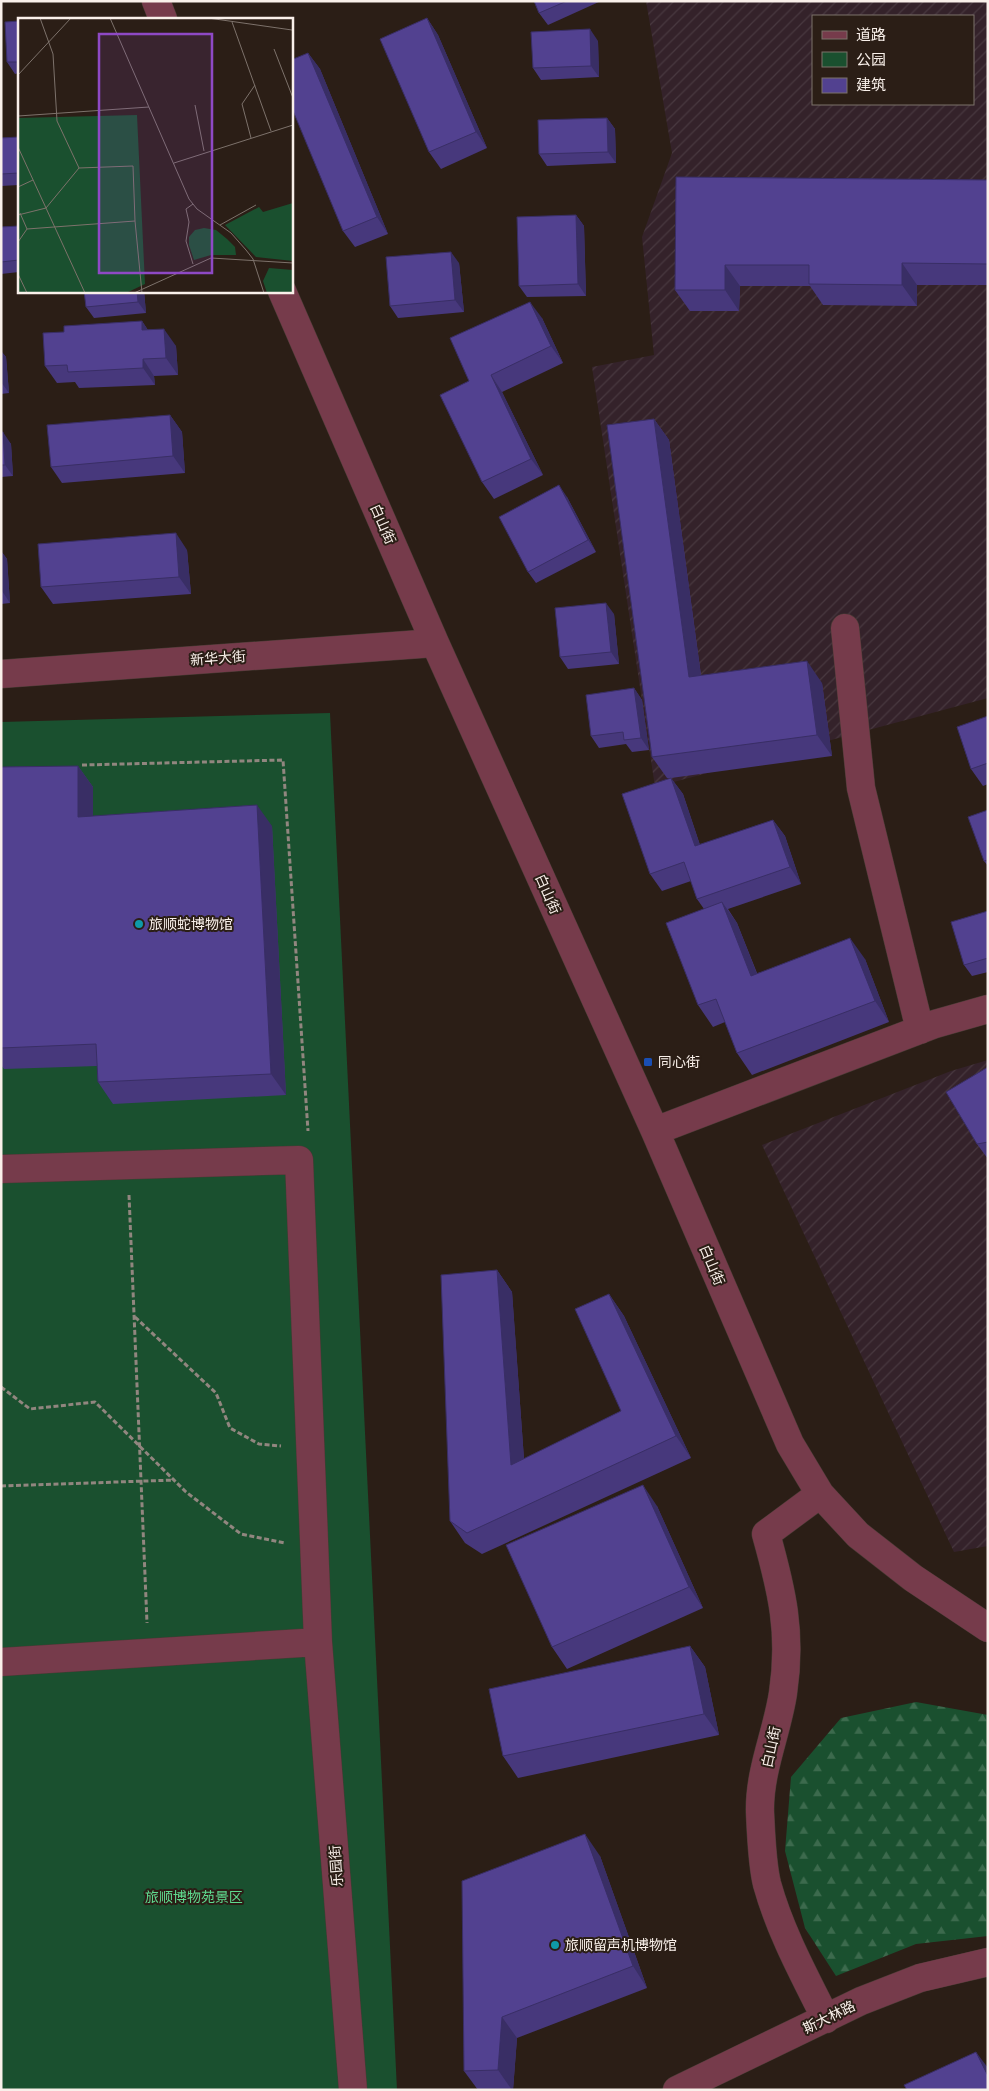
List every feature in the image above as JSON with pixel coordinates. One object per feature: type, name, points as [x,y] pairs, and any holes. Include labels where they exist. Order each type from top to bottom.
[{"type":"street","points":[[156,1],[163,18]]},
{"type":"street","name":"白山街","points":[[282,292],[435,643],[654,1131],[790,1444],[820,1494],[858,1535],[913,1578],[988,1628]]},
{"type":"street","points":[[845,628],[861,788],[920,1030]]},
{"type":"street","name":"新华大街","points":[[1,674],[435,643]]},
{"type":"street","points":[[654,1131],[920,1030],[988,1009]]},
{"type":"street","points":[[1,1169],[299,1160]]},
{"type":"street","name":"乐园街","points":[[299,1160],[318,1642],[353,2090]]},
{"type":"street","name":"白山街","points":[[820,1494],[766,1534],[783,1594],[788,1644],[783,1694],[769,1750],[760,1810],[766,1882],[784,1935],[826,2019]]},
{"type":"street","points":[[1,1662],[318,1642]]},
{"type":"street","name":"斯大林路","points":[[677,2090],[861,2002],[920,1978],[988,1962]]},
{"type":"path","points":[[82,765],[283,760],[309,1142],[299,1160]]},
{"type":"path","points":[[128,1166],[148,1654]]},
{"type":"path","points":[[134,1317],[216,1392],[230,1428],[259,1444],[311,1450]]},
{"type":"path","points":[[1,1387],[30,1409],[95,1402],[186,1492],[241,1534],[315,1550]]},
{"type":"path","points":[[1,1486],[175,1480]]},
{"type":"shaded area","points":[[646,1],[988,1],[988,698],[655,787],[592,367],[654,355],[642,237],[672,153]]},
{"type":"shaded area","points":[[988,1060],[988,1546],[954,1552],[762,1145],[951,1071]]},
{"type":"green space","name":"旅顺博物苑景区","points":[[330,713],[397,2090],[1,2090],[1,722]]},
{"type":"green space","points":[[916,1702],[988,1715],[988,1936],[916,1944],[836,1976],[805,1928],[785,1851],[791,1777],[841,1718]]},
{"type":"building","points":[[534,1],[567,1],[539,13]]},
{"type":"building","points":[[427,18],[476,132],[429,152],[380,39]]},
{"type":"building","points":[[18,21],[18,62],[7,62],[5,22]]},
{"type":"building","points":[[590,29],[591,66],[533,68],[531,32]]},
{"type":"building","points":[[308,53],[377,217],[343,231],[292,108],[292,60]]},
{"type":"building","points":[[607,118],[608,152],[539,154],[538,120]]},
{"type":"building","points":[[18,137],[18,173],[1,174],[1,138]]},
{"type":"building","points":[[676,177],[988,180],[988,264],[902,263],[902,285],[809,284],[809,265],[725,265],[725,290],[675,290]]},
{"type":"building","points":[[576,215],[578,284],[519,286],[517,217]]},
{"type":"building","points":[[18,226],[18,260],[1,262],[1,227]]},
{"type":"building","points":[[451,252],[455,300],[390,306],[386,257]]},
{"type":"building","points":[[84,292],[137,292],[138,302],[86,307]]},
{"type":"building","points":[[530,302],[551,346],[491,375],[531,459],[482,482],[440,395],[469,381],[450,338]]},
{"type":"building","points":[[142,321],[142,330],[164,329],[166,358],[143,359],[143,368],[68,372],[67,365],[45,366],[43,333],[64,332],[64,326]]},
{"type":"building","points":[[170,415],[173,456],[51,467],[47,425]]},
{"type":"building","points":[[654,419],[689,677],[807,661],[817,735],[652,757],[607,425]]},
{"type":"building","points":[[1,432],[3,432],[5,465],[1,465]]},
{"type":"building","points":[[559,485],[588,540],[528,572],[499,517]]},
{"type":"building","points":[[176,533],[179,577],[41,587],[38,544]]},
{"type":"building","points":[[606,603],[611,652],[560,657],[555,608]]},
{"type":"building","points":[[634,688],[641,738],[624,740],[623,732],[591,736],[586,695]]},
{"type":"building","points":[[988,716],[988,763],[971,769],[957,727]]},
{"type":"building","name":"旅顺蛇博物馆","points":[[78,766],[78,817],[257,805],[271,1074],[98,1082],[96,1044],[1,1048],[1,767]]},
{"type":"building","points":[[671,778],[695,846],[773,820],[790,867],[697,899],[684,862],[650,874],[622,794]]},
{"type":"building","points":[[988,810],[988,860],[984,861],[968,817]]},
{"type":"building","points":[[722,902],[751,976],[850,938],[875,1001],[737,1053],[716,999],[698,1005],[666,923]]},
{"type":"building","points":[[988,911],[988,958],[964,965],[951,922]]},
{"type":"building","points":[[988,1067],[988,1142],[977,1144],[946,1092]]},
{"type":"building","points":[[497,1270],[511,1465],[621,1411],[575,1309],[609,1294],[676,1436],[467,1533],[450,1521],[441,1275]]},
{"type":"building","points":[[643,1485],[689,1587],[552,1647],[506,1545]]},
{"type":"building","points":[[690,1646],[704,1714],[503,1756],[489,1689]]},
{"type":"building","name":"旅顺留声机博物馆","points":[[585,1834],[633,1966],[502,2017],[498,2070],[464,2071],[462,1881]]},
{"type":"building","points":[[976,2052],[988,2076],[988,2090],[907,2090],[904,2085]]},
{"type":"place","name":"旅顺蛇博物馆","points":[[139,924]]},
{"type":"place","name":"同心街","points":[[648,1062]]},
{"type":"place","name":"旅顺留声机博物馆","points":[[555,1945]]}]
